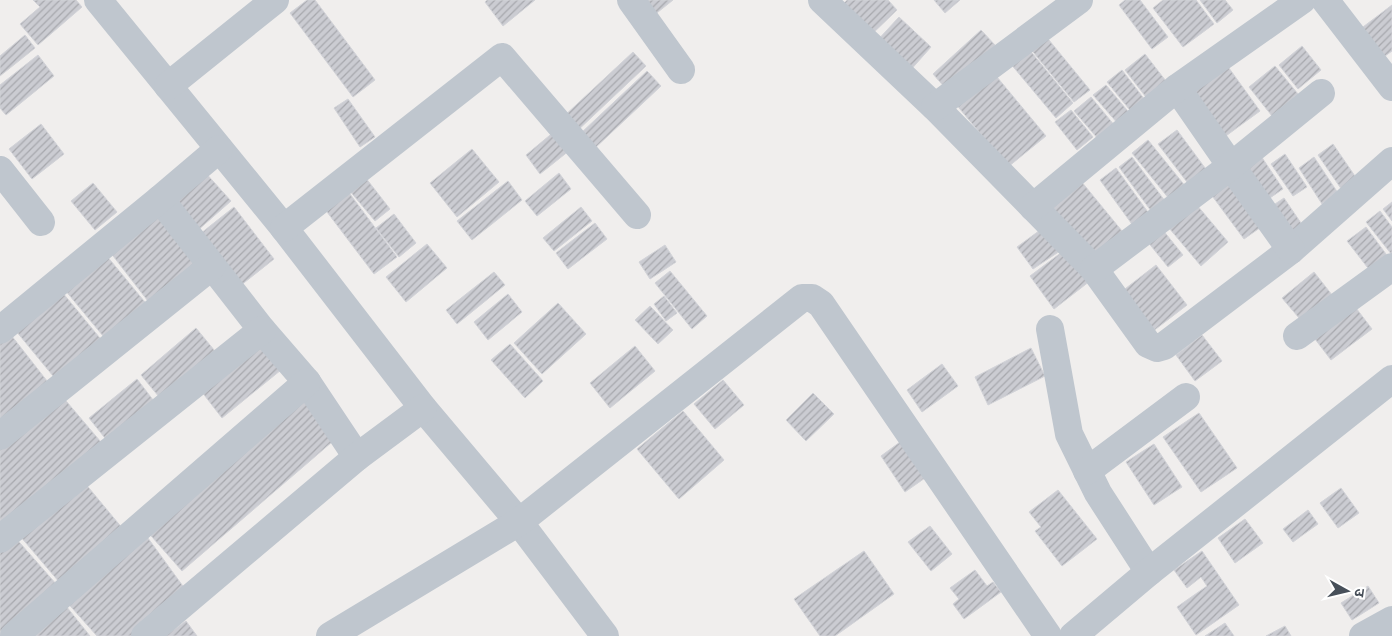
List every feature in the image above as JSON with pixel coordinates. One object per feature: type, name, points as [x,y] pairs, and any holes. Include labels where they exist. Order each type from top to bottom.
[{"type":"street","points":[[98,0],[284,228],[423,408],[519,522],[600,634]]},
{"type":"street","points":[[168,86],[275,0]]},
{"type":"street","points":[[631,0],[681,70]]},
{"type":"street","points":[[822,0],[935,107],[1094,269],[1148,344],[1157,348],[1164,346],[1290,250],[1392,161]]},
{"type":"street","points":[[935,107],[1080,0]]},
{"type":"street","points":[[1033,207],[1177,88],[1302,0]]},
{"type":"street","points":[[1326,0],[1392,87]]},
{"type":"street","points":[[284,228],[502,57],[637,216]]},
{"type":"street","points":[[1177,88],[1290,250]]},
{"type":"street","points":[[1094,269],[1230,166],[1321,93]]},
{"type":"street","points":[[0,330],[218,148]]},
{"type":"street","points":[[0,170],[41,222]]},
{"type":"street","points":[[160,198],[262,330],[307,382],[357,456]]},
{"type":"street","points":[[0,436],[212,266]]},
{"type":"street","points":[[1297,336],[1392,267]]},
{"type":"street","points":[[330,636],[519,522],[802,298],[812,298],[820,304],[1048,636]]},
{"type":"street","points":[[1050,329],[1070,434],[1098,493],[1149,572]]},
{"type":"street","points":[[0,539],[262,330]]},
{"type":"street","points":[[1073,636],[1149,572],[1391,381]]},
{"type":"street","points":[[14,636],[307,382]]},
{"type":"street","points":[[1087,471],[1186,397]]},
{"type":"street","points":[[145,636],[357,456],[423,408]]},
{"type":"street","points":[[1363,636],[1392,620]]},
{"type":"building","points":[[33,0],[76,0],[82,7],[38,45],[20,24],[40,7]]},
{"type":"building","points":[[307,0],[315,0],[375,80],[353,97],[290,13]]},
{"type":"building","points":[[487,0],[535,0],[503,26],[485,2]]},
{"type":"building","points":[[640,0],[673,0],[653,16]]},
{"type":"building","points":[[847,0],[888,0],[897,10],[870,36],[841,6]]},
{"type":"building","points":[[934,0],[960,0],[945,13]]},
{"type":"building","points":[[1125,0],[1140,0],[1168,37],[1152,49],[1119,5]]},
{"type":"building","points":[[1163,0],[1196,0],[1214,24],[1183,47],[1153,8]]},
{"type":"building","points":[[1200,0],[1225,0],[1233,10],[1217,23]]},
{"type":"building","points":[[1392,5],[1392,51],[1381,59],[1359,30]]},
{"type":"building","points":[[899,17],[931,47],[908,73],[875,43]]},
{"type":"building","points":[[981,30],[995,45],[947,90],[933,74]]},
{"type":"building","points":[[1044,34],[1090,90],[1074,102],[1029,47]]},
{"type":"building","points":[[25,35],[35,48],[0,76],[0,56]]},
{"type":"building","points":[[1302,46],[1321,70],[1298,89],[1279,65]]},
{"type":"building","points":[[1028,48],[1073,103],[1056,118],[1010,63]]},
{"type":"building","points":[[633,52],[646,66],[576,132],[562,118]]},
{"type":"building","points":[[1145,54],[1169,85],[1149,101],[1125,70]]},
{"type":"building","points":[[38,55],[54,76],[6,115],[0,108],[0,85]]},
{"type":"building","points":[[1226,64],[1260,111],[1219,141],[1186,94]]},
{"type":"building","points":[[1275,66],[1298,94],[1272,116],[1249,87]]},
{"type":"building","points":[[1122,70],[1148,104],[1134,115],[1107,82]]},
{"type":"building","points":[[647,71],[661,86],[594,149],[580,134]]},
{"type":"building","points":[[992,71],[1046,136],[1008,167],[955,103]]},
{"type":"building","points":[[1106,85],[1131,115],[1119,125],[1093,95]]},
{"type":"building","points":[[1091,97],[1115,126],[1099,140],[1074,111]]},
{"type":"building","points":[[348,99],[375,137],[360,147],[334,108]]},
{"type":"building","points":[[1071,110],[1093,137],[1077,150],[1055,122]]},
{"type":"building","points":[[41,124],[64,154],[32,179],[9,149]]},
{"type":"building","points":[[1177,130],[1211,176],[1193,190],[1158,144]]},
{"type":"building","points":[[555,131],[570,150],[540,174],[526,155]]},
{"type":"building","points":[[1148,140],[1186,187],[1170,200],[1132,153]]},
{"type":"building","points":[[1333,144],[1357,179],[1342,190],[1318,155]]},
{"type":"building","points":[[472,149],[499,182],[457,217],[430,183]]},
{"type":"building","points":[[1285,154],[1307,187],[1293,196],[1271,164]]},
{"type":"building","points":[[1261,156],[1283,189],[1264,202],[1242,169]]},
{"type":"building","points":[[1132,157],[1168,205],[1154,215],[1119,167]]},
{"type":"building","points":[[1314,157],[1338,193],[1322,204],[1299,168]]},
{"type":"building","points":[[1116,168],[1150,215],[1134,227],[1100,180]]},
{"type":"building","points":[[203,170],[231,201],[197,231],[170,199]]},
{"type":"building","points":[[559,173],[571,189],[537,216],[525,201]]},
{"type":"building","points":[[1076,175],[1122,231],[1092,258],[1047,203]]},
{"type":"building","points":[[365,177],[390,209],[375,221],[349,190]]},
{"type":"building","points":[[1230,178],[1264,225],[1244,239],[1210,193]]},
{"type":"building","points":[[508,181],[522,200],[472,240],[457,221]]},
{"type":"building","points":[[93,183],[117,212],[95,230],[71,201]]},
{"type":"building","points":[[347,190],[397,257],[374,274],[324,208]]},
{"type":"building","points":[[1284,198],[1305,229],[1290,240],[1269,208]]},
{"type":"building","points":[[1392,202],[1392,221],[1383,209]]},
{"type":"building","points":[[1196,204],[1228,242],[1201,266],[1169,228]]},
{"type":"building","points":[[234,207],[274,259],[240,286],[200,234]]},
{"type":"building","points":[[581,207],[592,221],[554,251],[543,238]]},
{"type":"building","points":[[163,211],[204,265],[151,305],[110,252]]},
{"type":"building","points":[[1380,211],[1392,227],[1392,255],[1366,222]]},
{"type":"building","points":[[394,214],[416,243],[399,257],[376,228]]},
{"type":"building","points":[[595,223],[607,239],[568,269],[556,253]]},
{"type":"building","points":[[1158,224],[1183,255],[1168,267],[1143,236]]},
{"type":"building","points":[[1366,227],[1389,258],[1371,272],[1347,241]]},
{"type":"building","points":[[1043,228],[1060,251],[1033,269],[1017,247]]},
{"type":"building","points":[[427,244],[447,268],[406,302],[386,277]]},
{"type":"building","points":[[665,245],[676,262],[650,279],[639,262]]},
{"type":"building","points":[[1066,249],[1090,281],[1054,309],[1030,276]]},
{"type":"building","points":[[106,255],[149,307],[108,342],[65,290]]},
{"type":"building","points":[[1156,265],[1187,305],[1152,332],[1121,292]]},
{"type":"building","points":[[670,271],[707,316],[692,329],[655,283]]},
{"type":"building","points":[[494,272],[505,285],[457,324],[446,310]]},
{"type":"building","points":[[1314,272],[1336,300],[1305,325],[1282,298]]},
{"type":"building","points":[[62,292],[104,343],[58,382],[16,331]]},
{"type":"building","points":[[508,294],[522,312],[488,340],[474,322]]},
{"type":"building","points":[[664,296],[677,313],[666,321],[654,304]]},
{"type":"building","points":[[558,303],[586,334],[542,374],[514,343]]},
{"type":"building","points":[[650,306],[673,330],[658,344],[635,320]]},
{"type":"building","points":[[1356,308],[1372,329],[1331,360],[1315,339]]},
{"type":"building","points":[[196,328],[219,356],[164,403],[141,375]]},
{"type":"building","points":[[11,335],[51,386],[0,427],[0,344]]},
{"type":"building","points":[[1202,335],[1222,361],[1195,381],[1176,355]]},
{"type":"building","points":[[256,340],[281,370],[222,418],[198,387]]},
{"type":"building","points":[[510,344],[543,381],[525,398],[491,360]]},
{"type":"building","points":[[635,346],[655,371],[610,408],[590,383]]},
{"type":"building","points":[[1031,348],[1045,376],[988,405],[975,377]]},
{"type":"building","points":[[942,364],[958,386],[922,412],[907,390]]},
{"type":"building","points":[[137,379],[160,409],[112,447],[89,418]]},
{"type":"building","points":[[723,380],[744,405],[715,429],[694,404]]},
{"type":"building","points":[[301,393],[339,436],[182,571],[145,529]]},
{"type":"building","points":[[813,393],[834,414],[806,441],[786,420]]},
{"type":"building","points":[[61,395],[106,448],[0,534],[0,447]]},
{"type":"building","points":[[683,411],[724,460],[679,499],[637,449]]},
{"type":"building","points":[[1199,413],[1237,468],[1201,492],[1163,437]]},
{"type":"building","points":[[900,442],[925,478],[905,492],[881,456]]},
{"type":"building","points":[[1154,444],[1182,487],[1154,505],[1126,462]]},
{"type":"building","points":[[84,482],[123,529],[60,583],[20,536]]},
{"type":"building","points":[[1341,488],[1359,513],[1338,528],[1320,503]]},
{"type":"building","points":[[1058,490],[1097,539],[1062,566],[1035,531],[1041,527],[1029,512]]},
{"type":"building","points":[[1308,510],[1318,524],[1293,542],[1283,529]]},
{"type":"building","points":[[1245,519],[1263,543],[1235,563],[1218,538]]},
{"type":"building","points":[[930,526],[952,554],[931,571],[908,542]]},
{"type":"building","points":[[145,534],[185,589],[131,636],[97,636],[64,599]]},
{"type":"building","points":[[13,535],[57,585],[0,635],[0,546]]},
{"type":"building","points":[[864,551],[894,594],[835,636],[820,636],[794,599]]},
{"type":"building","points":[[1202,551],[1239,605],[1196,635],[1177,607],[1207,586],[1201,577],[1187,588],[1174,570]]},
{"type":"building","points":[[975,570],[987,586],[993,582],[1001,592],[964,619],[953,604],[959,599],[950,588]]},
{"type":"building","points":[[1368,586],[1379,603],[1352,620],[1341,603]]},
{"type":"building","points":[[62,601],[90,636],[20,636]]},
{"type":"building","points":[[186,621],[197,636],[166,635]]},
{"type":"building","points":[[1225,623],[1234,636],[1205,636]]},
{"type":"building","points":[[1285,626],[1291,636],[1266,636]]}]
